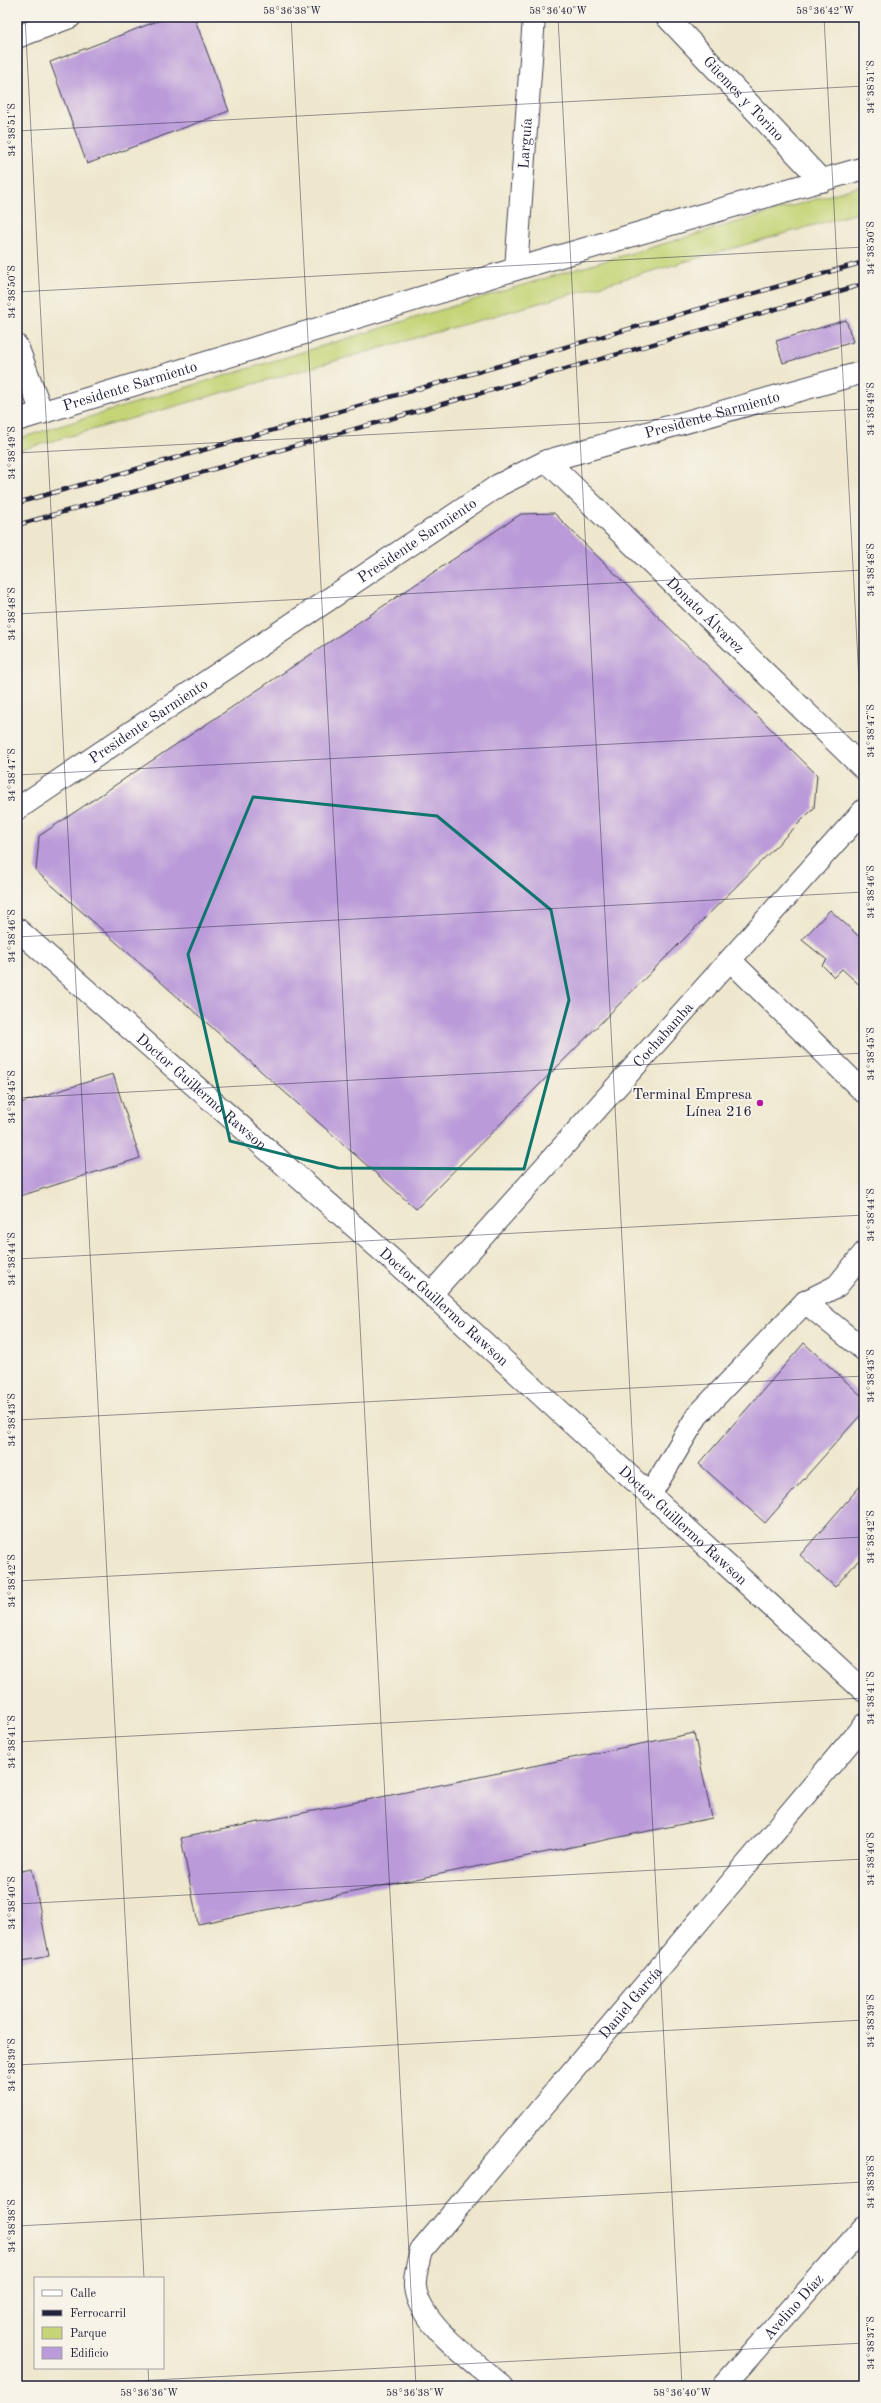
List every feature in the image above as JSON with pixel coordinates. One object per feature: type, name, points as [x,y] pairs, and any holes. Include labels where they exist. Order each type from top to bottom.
[{"type":"street","points":[[17,37],[70,17]]},
{"type":"street","name":"Larguía","points":[[516,269],[534,17]]},
{"type":"street","name":"Güemes y Torino","points":[[667,17],[822,181]]},
{"type":"street","name":"Presidente Sarmiento","points":[[17,420],[516,269],[864,168]]},
{"type":"street","points":[[17,346],[42,412]]},
{"type":"street","name":"Presidente Sarmiento","points":[[17,809],[499,486],[547,462],[864,372]]},
{"type":"street","name":"Donato Álvarez","points":[[547,462],[864,770]]},
{"type":"street","name":"Cochabamba","points":[[431,1294],[864,810]]},
{"type":"street","name":"Doctor Guillermo Rawson","points":[[17,929],[431,1294],[864,1691]]},
{"type":"street","points":[[730,960],[864,1092]]},
{"type":"street","points":[[650,1495],[697,1416],[806,1302],[837,1286],[864,1253]]},
{"type":"street","points":[[806,1302],[864,1350]]},
{"type":"street","name":"Daniel García","points":[[502,2386],[437,2329],[421,2308],[415,2287],[416,2270],[421,2251],[864,1725]]},
{"type":"street","name":"Avelino Díaz","points":[[723,2386],[864,2227]]},
{"type":"highlighted area","points":[[253,797],[437,816],[551,910],[569,1000],[524,1169],[338,1168],[230,1141],[188,954]]},
{"type":"green space","points":[[864,185],[864,211],[17,451],[17,439],[516,287]]},
{"type":"building","points":[[168,17],[194,17],[229,111],[87,164],[50,62]]},
{"type":"building","points":[[846,320],[853,342],[783,363],[776,341]]},
{"type":"building","points":[[554,513],[817,775],[814,808],[416,1209],[36,871],[39,836],[521,514]]},
{"type":"building","points":[[830,910],[864,941],[864,989],[842,969],[834,977],[822,965],[827,960],[802,940]]},
{"type":"building","points":[[113,1074],[140,1158],[17,1197],[17,1104]]},
{"type":"building","points":[[804,1343],[864,1398],[864,1411],[765,1523],[699,1464]]},
{"type":"building","points":[[862,1484],[864,1554],[835,1587],[800,1555]]},
{"type":"building","points":[[694,1733],[712,1818],[198,1924],[181,1838]]},
{"type":"building","points":[[32,1869],[49,1956],[17,1962],[17,1872]]},
{"type":"railway","points":[[17,503],[864,262]]},
{"type":"railway","points":[[17,525],[864,284]]},
{"type":"place","name":"Terminal Empresa Línea 216","points":[[760,1103]]}]
